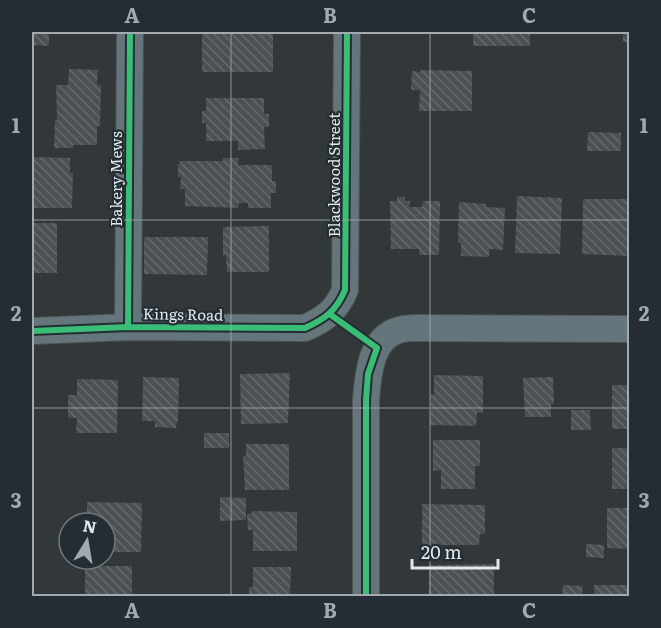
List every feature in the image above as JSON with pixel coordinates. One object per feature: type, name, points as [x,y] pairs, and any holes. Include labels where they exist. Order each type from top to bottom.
[{"type":"street","name":"Bakery Mews","points":[[128,327],[130,32]]},
{"type":"street","name":"Blackwood Street","points":[[331,315],[345,290],[347,32]]},
{"type":"street","name":"Kings Road","points":[[32,331],[128,327],[305,328],[331,315]]},
{"type":"street","points":[[366,597],[368,374],[377,348],[387,337],[397,330],[418,328],[630,328]]},
{"type":"building","points":[[32,32],[49,32],[49,46],[32,45]]},
{"type":"building","points":[[202,32],[273,32],[273,72],[202,72]]},
{"type":"building","points":[[473,32],[530,32],[530,46],[473,46]]},
{"type":"building","points":[[623,32],[630,32],[630,42],[623,42]]},
{"type":"building","points":[[69,69],[98,70],[97,85],[101,85],[97,145],[54,148],[55,120],[57,120],[56,85],[68,85]]},
{"type":"building","points":[[420,70],[472,71],[472,111],[419,111],[420,90],[411,90],[412,71],[421,72]]},
{"type":"building","points":[[206,98],[264,98],[264,114],[269,114],[269,127],[264,127],[265,149],[238,150],[238,141],[206,141],[206,123],[202,123],[202,111],[206,111]]},
{"type":"building","points":[[588,132],[621,133],[621,151],[587,151]]},
{"type":"building","points":[[32,157],[70,158],[70,173],[73,173],[72,208],[32,208]]},
{"type":"building","points":[[223,158],[239,158],[238,165],[272,165],[272,181],[276,181],[276,193],[271,193],[271,208],[248,208],[248,203],[239,203],[238,208],[185,206],[185,189],[180,189],[181,177],[178,177],[180,161],[223,161]]},
{"type":"building","points":[[517,196],[562,198],[560,254],[515,253]]},
{"type":"building","points":[[397,197],[405,197],[405,201],[410,201],[409,207],[422,207],[423,201],[440,201],[439,255],[419,255],[419,249],[391,249],[390,201],[397,201]]},
{"type":"building","points":[[583,199],[630,199],[629,256],[582,254]]},
{"type":"building","points":[[459,202],[505,208],[503,250],[490,249],[489,257],[461,256],[461,243],[458,242]]},
{"type":"building","points":[[32,223],[57,223],[57,273],[32,273]]},
{"type":"building","points":[[269,226],[269,272],[227,272],[226,255],[223,256],[223,227]]},
{"type":"building","points":[[144,237],[208,237],[207,275],[144,274]]},
{"type":"building","points":[[290,373],[288,423],[241,424],[240,374]]},
{"type":"building","points":[[434,375],[483,376],[483,413],[477,413],[476,426],[430,425]]},
{"type":"building","points":[[143,377],[179,378],[176,428],[155,427],[155,421],[142,421]]},
{"type":"building","points":[[553,377],[554,404],[551,404],[551,417],[525,417],[523,378]]},
{"type":"building","points":[[77,379],[118,380],[117,433],[76,433],[77,418],[68,418],[68,395],[77,395]]},
{"type":"building","points":[[612,385],[630,385],[630,429],[612,429]]},
{"type":"building","points":[[571,410],[590,410],[591,430],[571,430]]},
{"type":"building","points":[[204,433],[229,433],[229,448],[204,448]]},
{"type":"building","points":[[433,440],[480,440],[480,466],[475,466],[475,489],[441,489],[441,470],[433,471]]},
{"type":"building","points":[[246,444],[289,444],[289,490],[245,490],[243,456],[246,456]]},
{"type":"building","points":[[612,448],[630,448],[630,489],[612,489]]},
{"type":"building","points":[[220,497],[246,498],[246,520],[220,521]]},
{"type":"building","points":[[87,502],[142,503],[141,552],[117,552],[117,511],[87,511]]},
{"type":"building","points":[[422,504],[485,505],[485,534],[480,534],[479,545],[422,545]]},
{"type":"building","points":[[607,508],[630,508],[630,549],[607,548]]},
{"type":"building","points":[[252,511],[297,512],[297,551],[253,551],[253,530],[248,530],[247,514]]},
{"type":"building","points":[[586,544],[604,545],[604,558],[586,557]]},
{"type":"building","points":[[494,564],[494,596],[429,596],[429,565]]},
{"type":"building","points":[[117,566],[132,566],[132,596],[85,596],[85,571],[117,571]]},
{"type":"building","points":[[253,567],[291,567],[290,596],[249,596],[249,587],[253,587]]},
{"type":"building","points":[[563,585],[583,586],[582,596],[562,596]]},
{"type":"building","points":[[594,585],[630,585],[630,596],[594,596]]},
{"type":"cycle path","points":[[128,327],[130,32]]},
{"type":"cycle path","points":[[32,331],[128,327],[305,328],[329,313],[338,304],[345,290],[347,32]]},
{"type":"cycle path","points":[[331,315],[377,348],[368,374],[366,400],[366,596]]}]
